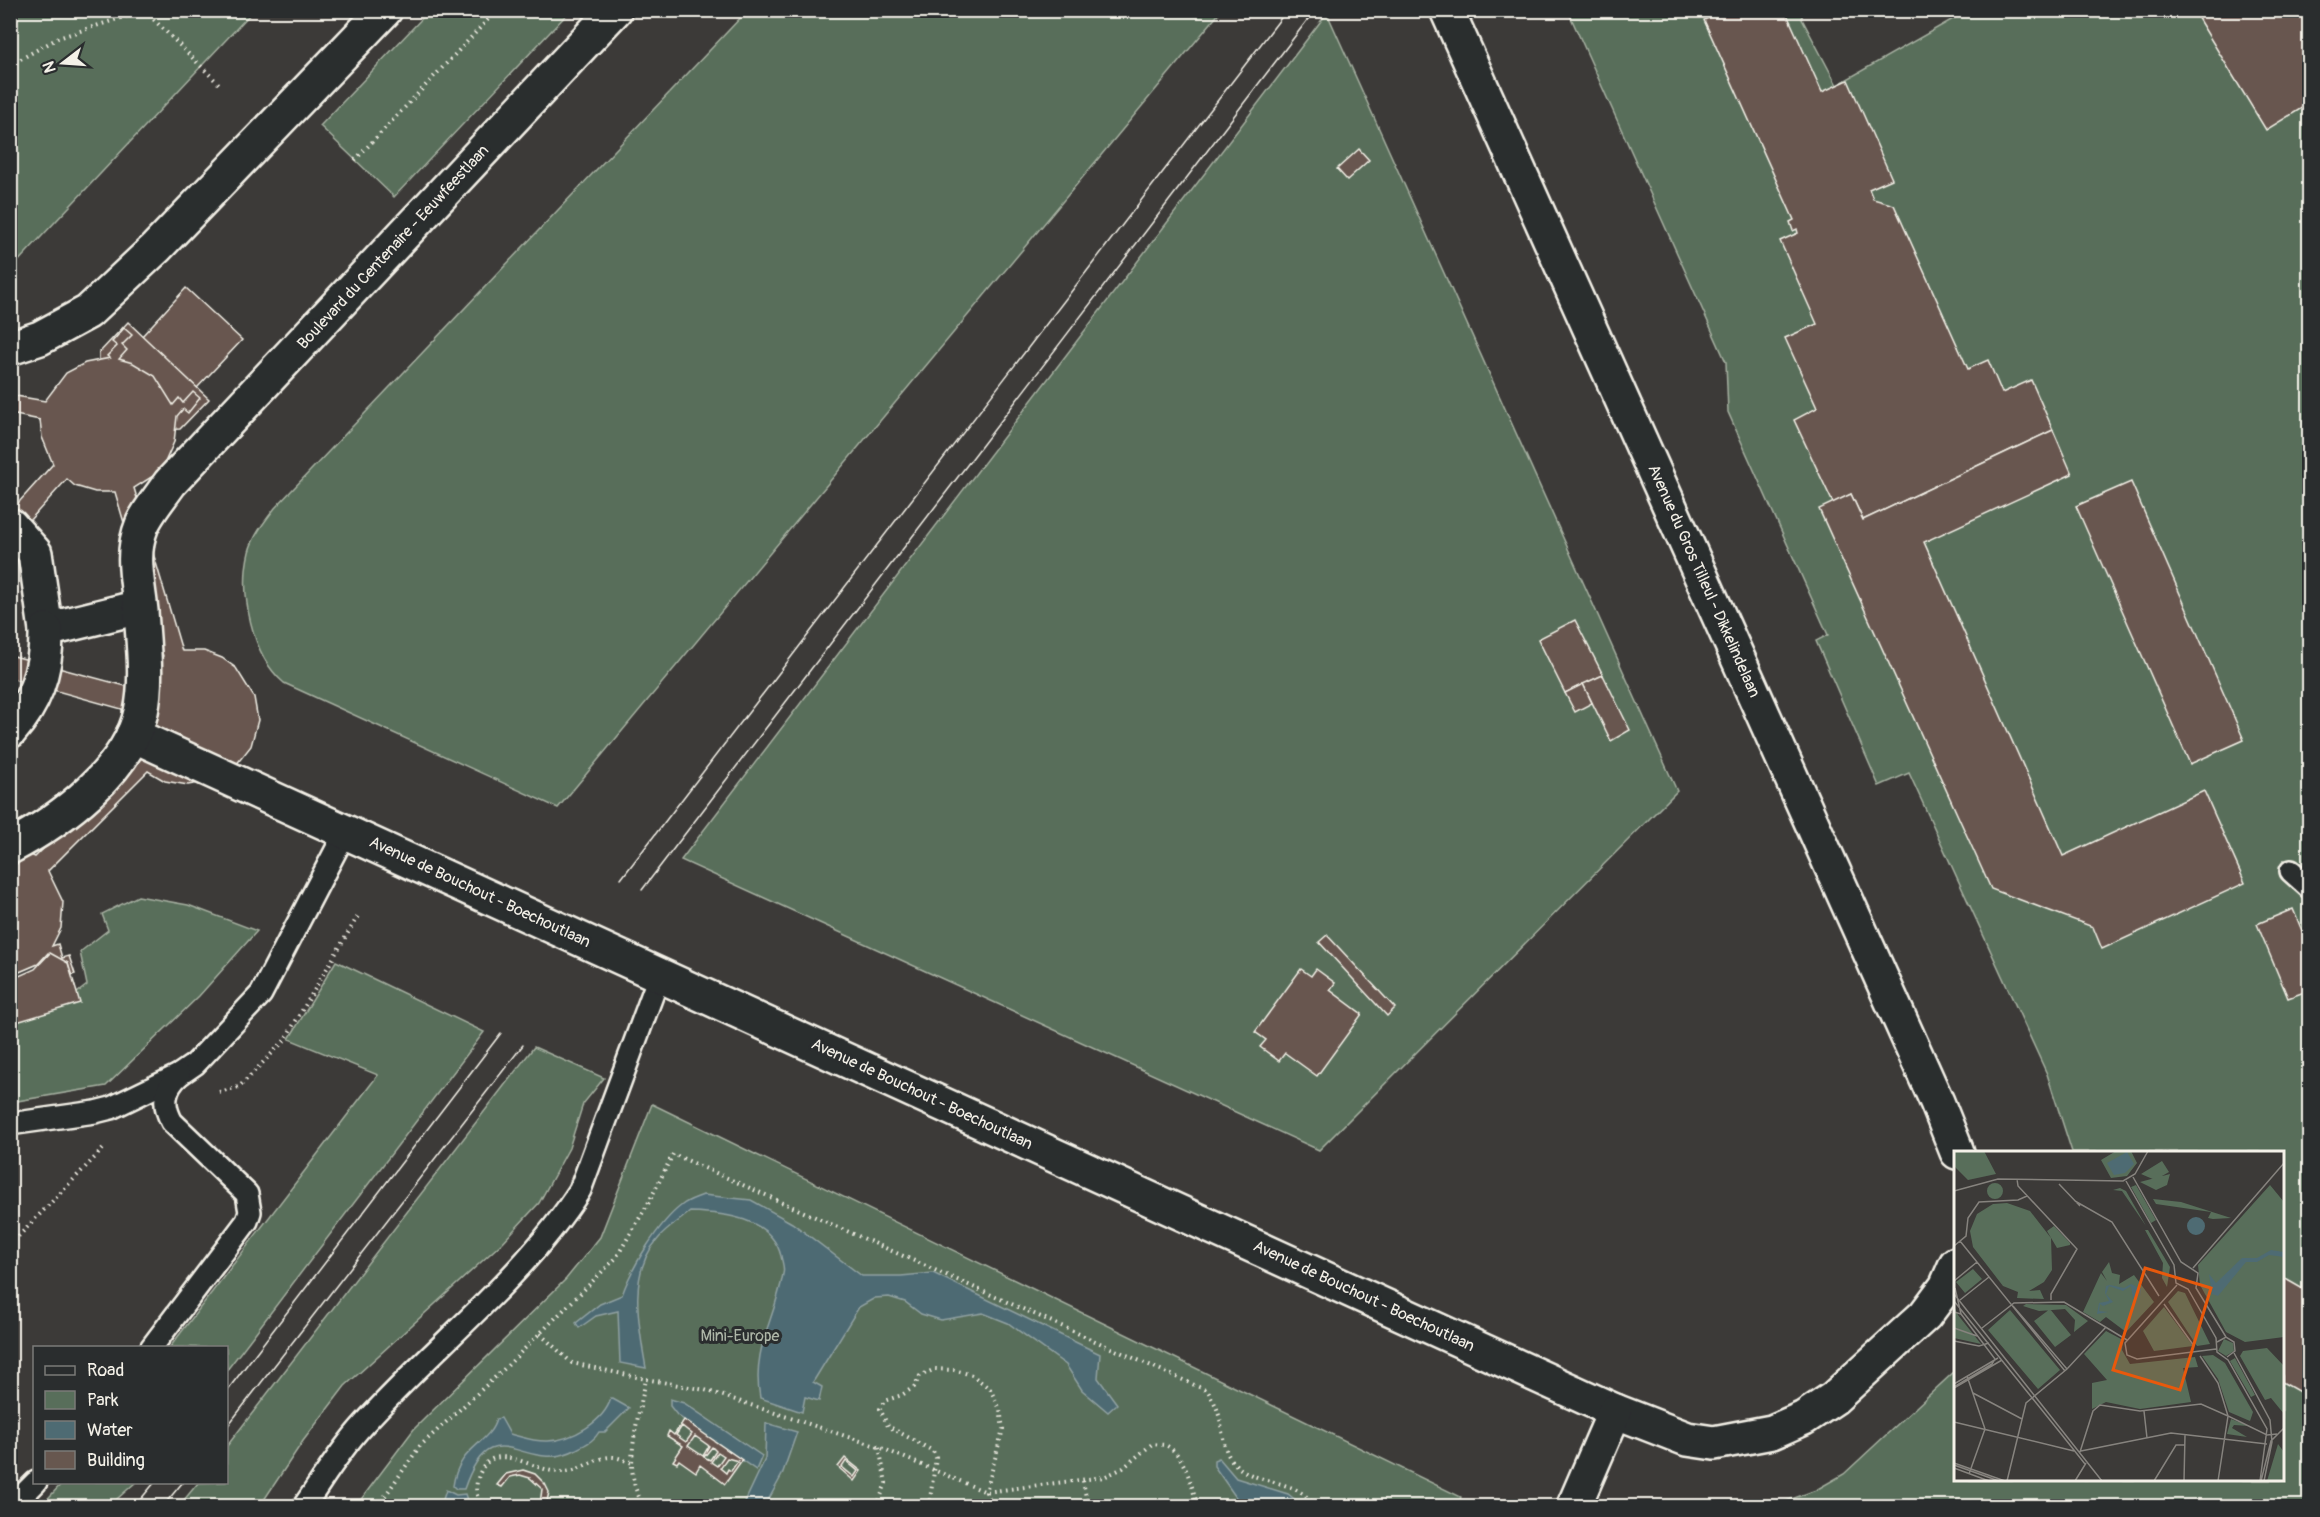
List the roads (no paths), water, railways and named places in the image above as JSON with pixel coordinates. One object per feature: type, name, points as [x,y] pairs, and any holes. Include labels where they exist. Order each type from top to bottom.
[{"type":"street","points":[[10,348],[40,338],[88,312],[156,248],[385,10]]},
{"type":"street","name":"Boulevard du Centenaire - Eeuwfeestlaan","points":[[10,847],[71,809],[113,765],[133,735],[142,706],[144,666],[134,559],[142,524],[170,483],[615,10]]},
{"type":"street","name":"Avenue du Gros Tilleul - Dikkelindelaan","points":[[1447,10],[1957,1151]]},
{"type":"street","points":[[10,731],[23,715],[39,683],[47,648],[35,553],[15,537]]},
{"type":"street","points":[[46,630],[127,610]]},
{"type":"street","name":"Avenue de Bouchout - Boechoutlaan","points":[[133,735],[1616,1411]]},
{"type":"street","points":[[1574,1506],[1616,1411],[1687,1439],[1714,1443],[1742,1440],[1783,1428],[1804,1418],[1834,1398],[1925,1315],[1946,1287],[1954,1269]]},
{"type":"lane","points":[[10,1124],[95,1112],[179,1075],[195,1064],[231,1029],[261,994],[346,831]]},
{"type":"lane","points":[[2291,871],[2310,888]]},
{"type":"lane","points":[[304,1506],[363,1425],[530,1254],[565,1213],[580,1190],[660,975]]},
{"type":"lane","points":[[152,1346],[193,1295],[247,1221],[250,1212],[247,1194],[172,1122],[167,1112],[166,1092],[179,1075]]},
{"type":"lane","points":[[12,1506],[34,1484]]},
{"type":"water","points":[[703,1195],[751,1200],[792,1223],[862,1276],[933,1273],[1100,1354],[1098,1378],[1117,1404],[1108,1412],[1082,1390],[1066,1365],[1008,1323],[983,1313],[941,1320],[921,1314],[905,1302],[889,1297],[875,1298],[859,1307],[813,1382],[822,1387],[819,1401],[805,1397],[802,1412],[760,1398],[758,1380],[761,1349],[784,1267],[776,1243],[757,1225],[717,1214],[690,1212],[661,1235],[648,1253],[642,1268],[638,1301],[646,1368],[620,1363],[618,1311],[596,1316],[579,1328],[576,1323],[600,1304],[622,1295],[639,1259],[655,1234],[684,1203]]},
{"type":"water","points":[[611,1398],[629,1408],[605,1432],[599,1432],[587,1444],[558,1456],[541,1456],[499,1447],[486,1451],[475,1464],[464,1489],[456,1489],[453,1486],[461,1463],[487,1435],[496,1419],[501,1418],[510,1434],[538,1441],[557,1440],[577,1433],[594,1422],[602,1415]]},
{"type":"water","points":[[670,1399],[684,1403],[762,1456],[756,1470],[677,1415],[670,1406]]},
{"type":"water","points":[[766,1423],[797,1432],[782,1475],[765,1506],[743,1506],[765,1459]]},
{"type":"water","points":[[1219,1458],[1236,1478],[1288,1494],[1303,1506],[1242,1506],[1214,1466],[1214,1460]]},
{"type":"water","points":[[446,1490],[456,1495],[465,1494],[469,1506],[441,1506]]},
{"type":"tram line","points":[[621,879],[1287,10]]},
{"type":"tram line","points":[[642,890],[1315,10]]},
{"type":"tram line","points":[[228,1389],[501,1033]]},
{"type":"tram line","points":[[228,1425],[523,1045]]},
{"type":"tram line","points":[[135,1506],[153,1484]]},
{"type":"tram line","points":[[163,1506],[181,1484]]},
{"type":"park label","name":"Mini-Europe","points":[[740,1336]]}]
